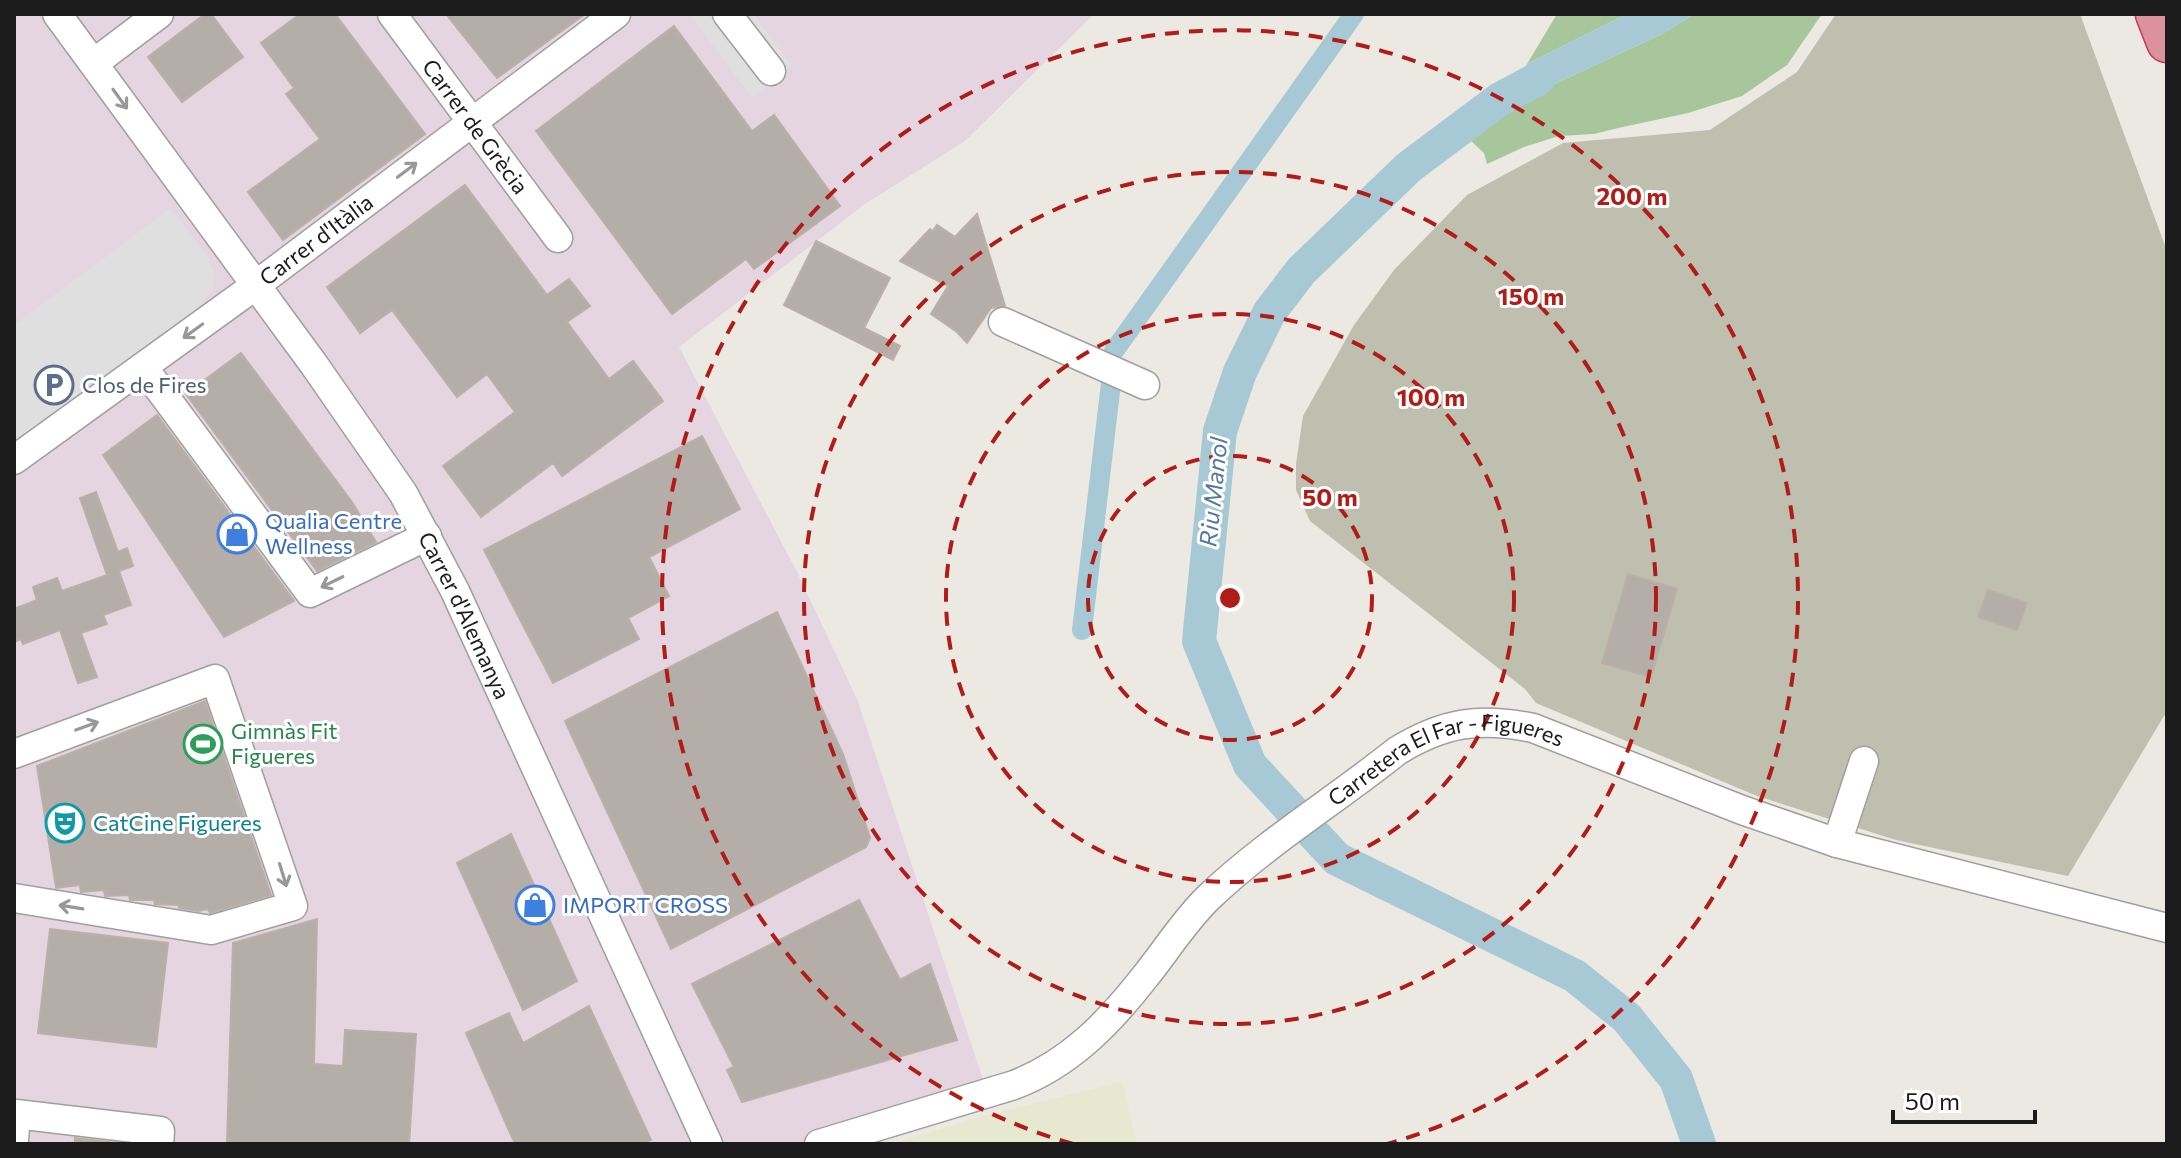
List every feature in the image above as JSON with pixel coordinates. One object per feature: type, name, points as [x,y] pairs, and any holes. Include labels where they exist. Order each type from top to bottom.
[{"type":"highway","points":[[2156,14],[2167,42]]},
{"type":"street","name":"Carrer d'Alemanya","points":[[57,14],[372,445],[427,536],[708,1144]]},
{"type":"street","points":[[94,63],[159,14]]},
{"type":"street","name":"Carrer de Grècia","points":[[392,14],[558,238]]},
{"type":"street","name":"Carrer d'Itàlia","points":[[14,460],[256,285],[616,14]]},
{"type":"street","points":[[727,14],[771,71]]},
{"type":"street","points":[[1003,322],[1145,385]]},
{"type":"street","points":[[143,367],[310,593],[427,536]]},
{"type":"street","points":[[14,754],[215,679],[293,906],[211,930],[14,898]]},
{"type":"street","name":"Carretera El Far - Figueres","points":[[819,1144],[1014,1085],[1061,1062],[1083,1046],[1106,1022],[1191,915],[1240,870],[1391,756],[1422,735],[1455,724],[1507,722],[1568,739],[1742,810],[1837,843],[2167,928]]},
{"type":"street","points":[[1837,843],[1864,761]]},
{"type":"street","points":[[14,1140],[16,1114],[160,1131],[159,1144]]},
{"type":"shaded area","points":[[14,14],[1094,14],[965,141],[865,204],[679,347],[797,572],[857,699],[991,1104],[858,1144],[14,1144]]},
{"type":"shaded area","points":[[690,14],[753,14],[792,66],[752,98]]},
{"type":"shaded area","points":[[1836,14],[2080,14],[2167,251],[2167,711],[2068,876],[1896,840],[1757,796],[1536,703],[1525,689],[1310,521],[1296,490],[1296,464],[1303,416],[1354,325],[1394,270],[1467,195],[1563,143],[1710,130],[1797,72]]},
{"type":"shaded area","name":"Clos de Fires","points":[[171,208],[207,256],[214,273],[212,291],[197,308],[14,446],[14,325]]},
{"type":"shaded area","points":[[1122,1082],[1137,1144],[890,1144],[994,1113]]},
{"type":"green space","points":[[1557,14],[1627,14],[1527,64]]},
{"type":"green space","points":[[1695,14],[1822,14],[1787,65],[1742,96],[1688,113],[1594,134],[1559,136],[1524,147],[1487,164],[1484,153],[1468,138],[1531,95],[1660,35]]},
{"type":"water","points":[[1627,14],[1695,14],[1660,35],[1531,95],[1468,138],[1527,64]]},
{"type":"building","points":[[205,14],[211,14],[243,57],[182,102],[148,57]]},
{"type":"building","points":[[300,14],[335,14],[425,134],[283,240],[248,192],[320,139],[286,94],[294,88],[261,43]]},
{"type":"building","points":[[446,14],[585,14],[497,78]]},
{"type":"building","points":[[674,26],[752,131],[774,115],[840,206],[754,269],[746,259],[672,314],[536,131]]},
{"type":"building","points":[[465,185],[547,295],[569,279],[590,306],[567,322],[609,379],[633,361],[663,401],[562,476],[553,463],[481,517],[443,466],[515,412],[487,374],[457,397],[392,310],[360,333],[327,287]]},
{"type":"building","points":[[977,214],[1005,306],[991,308],[967,343],[931,314],[948,286],[900,261],[930,229],[933,231],[937,225],[955,237]]},
{"type":"building","points":[[816,241],[890,278],[864,328],[900,346],[893,360],[784,305]]},
{"type":"building","points":[[241,353],[352,502],[376,542],[317,571],[186,394]]},
{"type":"building","points":[[157,415],[294,601],[224,637],[103,455]]},
{"type":"building","points":[[702,436],[740,509],[649,557],[669,596],[628,618],[639,639],[553,683],[484,550]]},
{"type":"building","points":[[96,492],[118,552],[127,548],[133,566],[119,571],[131,605],[103,615],[107,624],[81,633],[97,677],[78,683],[60,630],[23,644],[21,639],[14,642],[14,609],[37,600],[33,587],[57,578],[62,591],[113,573],[107,575],[80,498]]},
{"type":"building","points":[[1628,574],[1677,589],[1651,677],[1602,663]]},
{"type":"building","points":[[1988,590],[2027,603],[2017,630],[1978,617]]},
{"type":"building","points":[[777,612],[843,754],[870,838],[866,847],[671,949],[565,721]]},
{"type":"building","points":[[205,701],[271,895],[210,913],[208,909],[198,911],[179,908],[179,905],[155,904],[154,900],[130,900],[129,895],[105,896],[104,890],[81,892],[80,885],[56,888],[37,766]]},
{"type":"building","points":[[511,834],[577,981],[523,1010],[457,863]]},
{"type":"building","points":[[859,900],[900,980],[930,964],[957,1040],[742,1102],[727,1070],[734,1067],[692,984]]},
{"type":"building","points":[[317,919],[314,1064],[343,1066],[345,1030],[416,1034],[409,1144],[227,1144],[233,943]]},
{"type":"building","points":[[50,929],[168,943],[156,1047],[38,1033]]},
{"type":"building","points":[[589,1006],[651,1140],[639,1144],[515,1144],[466,1033],[509,1013],[523,1043]]},
{"type":"building","points":[[75,1138],[125,1144],[75,1144]]},
{"type":"waterway","points":[[1114,351],[1354,14]]},
{"type":"waterway","name":"Riu Manol","points":[[1538,79],[1500,99],[1409,167],[1301,271],[1269,313],[1240,372],[1220,431],[1199,641],[1250,765],[1337,859],[1575,976],[1627,1018],[1676,1079],[1699,1144]]},
{"type":"waterway","points":[[1082,630],[1111,383]]},
{"type":"place","name":"Clos de Fires","points":[[54,385]]},
{"type":"place","name":"Qualia Centre Wellness","points":[[237,534]]},
{"type":"place","name":"Gimnàs Fit Figueres","points":[[203,744]]},
{"type":"place","name":"CatCine Figueres","points":[[65,823]]},
{"type":"place","name":"IMPORT CROSS","points":[[535,905]]}]
